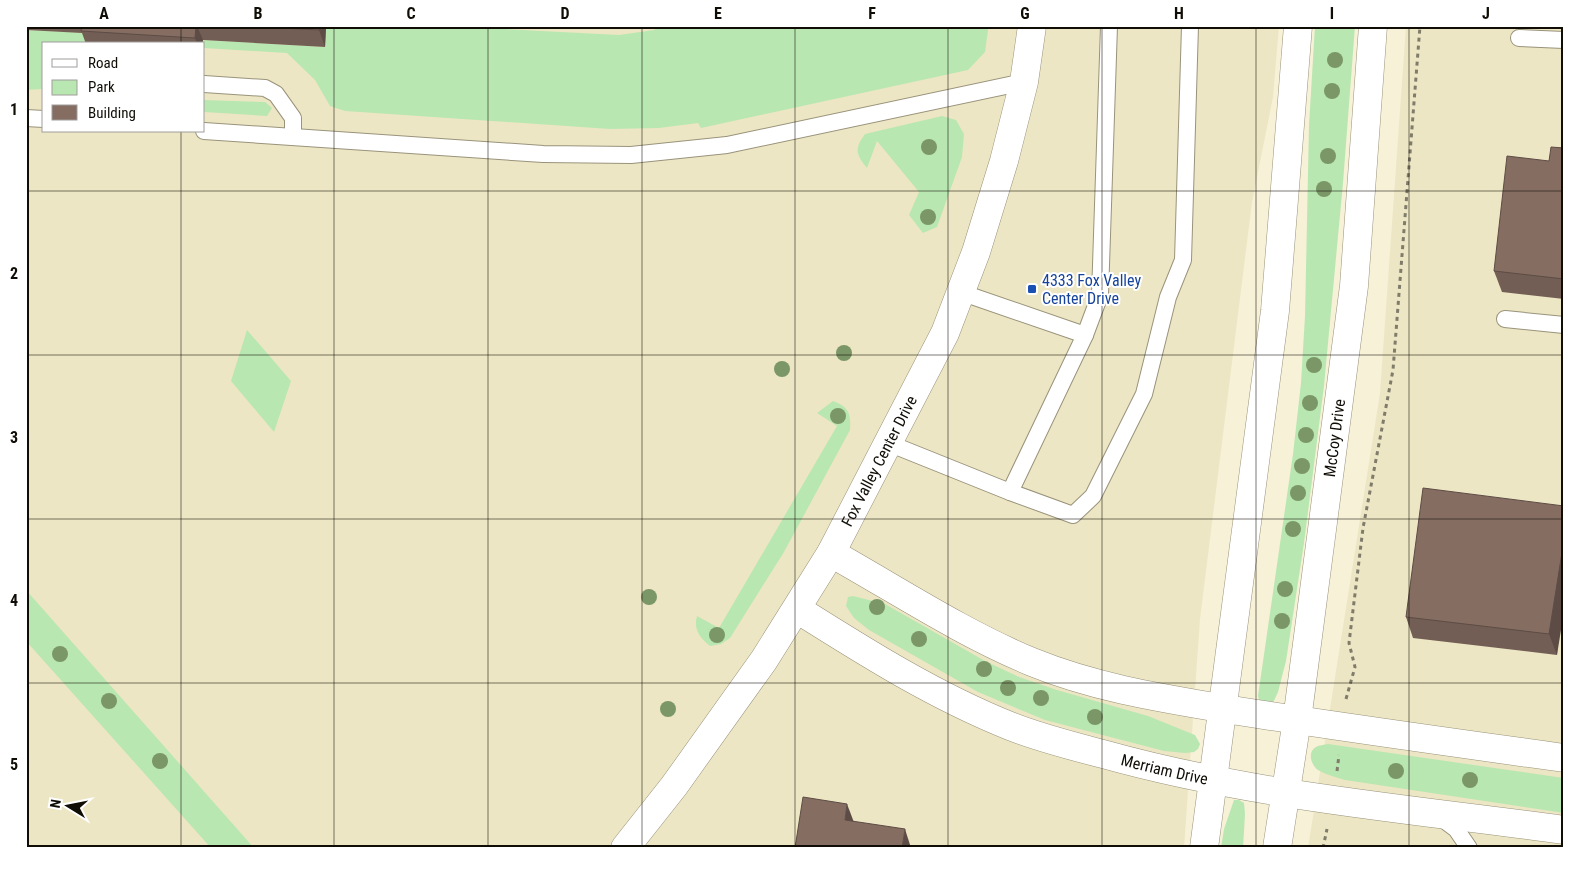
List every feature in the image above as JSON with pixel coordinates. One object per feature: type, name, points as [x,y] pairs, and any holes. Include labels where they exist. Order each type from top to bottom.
[{"type":"street","name":"Fox Valley Center Drive","points":[[625,848],[674,786],[764,660],[797,609],[831,553],[945,333],[976,252],[1004,161],[1024,82],[1032,26]]},
{"type":"street","points":[[1204,848],[1275,311],[1298,26]]},
{"type":"street","name":"McCoy Drive","points":[[1277,848],[1297,720],[1354,286],[1373,26]]},
{"type":"street","points":[[831,553],[954,624],[1031,662],[1079,679],[1136,694],[1343,728],[1564,758]]},
{"type":"street","name":"Merriam Drive","points":[[797,609],[915,681],[1008,725],[1038,736],[1156,769],[1213,780],[1286,793],[1564,830]]},
{"type":"lane","points":[[1010,492],[1085,335],[1100,295],[1109,26]]},
{"type":"lane","points":[[888,443],[1073,515],[1093,496],[1144,394],[1168,297],[1183,260],[1190,26]]},
{"type":"lane","points":[[1519,38],[1564,40]]},
{"type":"lane","points":[[205,131],[543,154],[631,155],[728,145],[1024,82]]},
{"type":"lane","points":[[205,84],[265,88],[276,94],[293,118],[294,136]]},
{"type":"lane","points":[[26,118],[42,120]]},
{"type":"lane","points":[[960,292],[1085,335]]},
{"type":"lane","points":[[1505,319],[1564,326]]},
{"type":"lane","points":[[1432,812],[1456,829],[1469,848]]},
{"type":"path","points":[[1323,848],[1343,728],[1346,696],[1355,667],[1349,643],[1363,528],[1393,370],[1420,26]]},
{"type":"shaded area","points":[[26,26],[1279,26],[1273,97],[1252,202],[1200,619],[1184,848],[26,848]]},
{"type":"shaded area","points":[[1406,26],[1564,26],[1564,848],[1308,848],[1380,393]]},
{"type":"green space","points":[[326,26],[446,26],[619,35],[654,30],[660,26],[986,26],[988,30],[985,52],[968,70],[701,128],[698,123],[659,128],[610,129],[345,111],[330,106],[315,80],[287,53],[205,48],[205,42],[202,42],[202,40],[325,47]]},
{"type":"green space","points":[[1315,26],[1355,26],[1343,183],[1324,386],[1304,543],[1286,661],[1278,692],[1272,705],[1260,703],[1258,696],[1293,454],[1301,383],[1305,316],[1309,125]]},
{"type":"green space","points":[[26,30],[88,33],[88,42],[42,42],[42,89],[26,90]]},
{"type":"green space","points":[[205,100],[265,102],[272,108],[267,116],[205,112]]},
{"type":"green space","points":[[942,116],[956,120],[964,134],[962,157],[937,227],[923,233],[909,215],[919,192],[877,141],[867,168],[859,155],[858,148],[865,134]]},
{"type":"green space","points":[[247,330],[291,381],[274,432],[231,381]]},
{"type":"green space","points":[[833,401],[848,411],[850,430],[784,552],[730,638],[721,644],[710,646],[698,633],[696,625],[697,616],[719,628],[837,426],[817,413]]},
{"type":"green space","points":[[26,590],[254,848],[211,848],[26,641]]},
{"type":"green space","points":[[853,596],[885,604],[985,661],[1019,677],[1148,716],[1195,735],[1200,744],[1198,749],[1194,752],[1185,753],[1164,751],[1045,720],[978,692],[869,630],[854,618],[846,606],[848,597]]},
{"type":"green space","points":[[1328,744],[1564,778],[1564,813],[1345,780],[1321,772],[1312,762],[1311,755],[1313,749]]},
{"type":"green space","points":[[1234,800],[1244,803],[1243,848],[1221,848],[1224,829]]},
{"type":"building","points":[[82,26],[196,26],[195,38],[81,31]]},
{"type":"building","points":[[245,26],[319,26],[319,30]]},
{"type":"building","points":[[1551,147],[1564,148],[1564,279],[1494,271],[1507,156],[1549,161]]},
{"type":"building","points":[[1423,488],[1564,506],[1564,540],[1549,634],[1406,617]]},
{"type":"building","points":[[803,797],[847,804],[845,820],[905,829],[902,848],[795,848]]},
{"type":"place","name":"4333 Fox Valley Center Drive","points":[[1032,289]]}]
